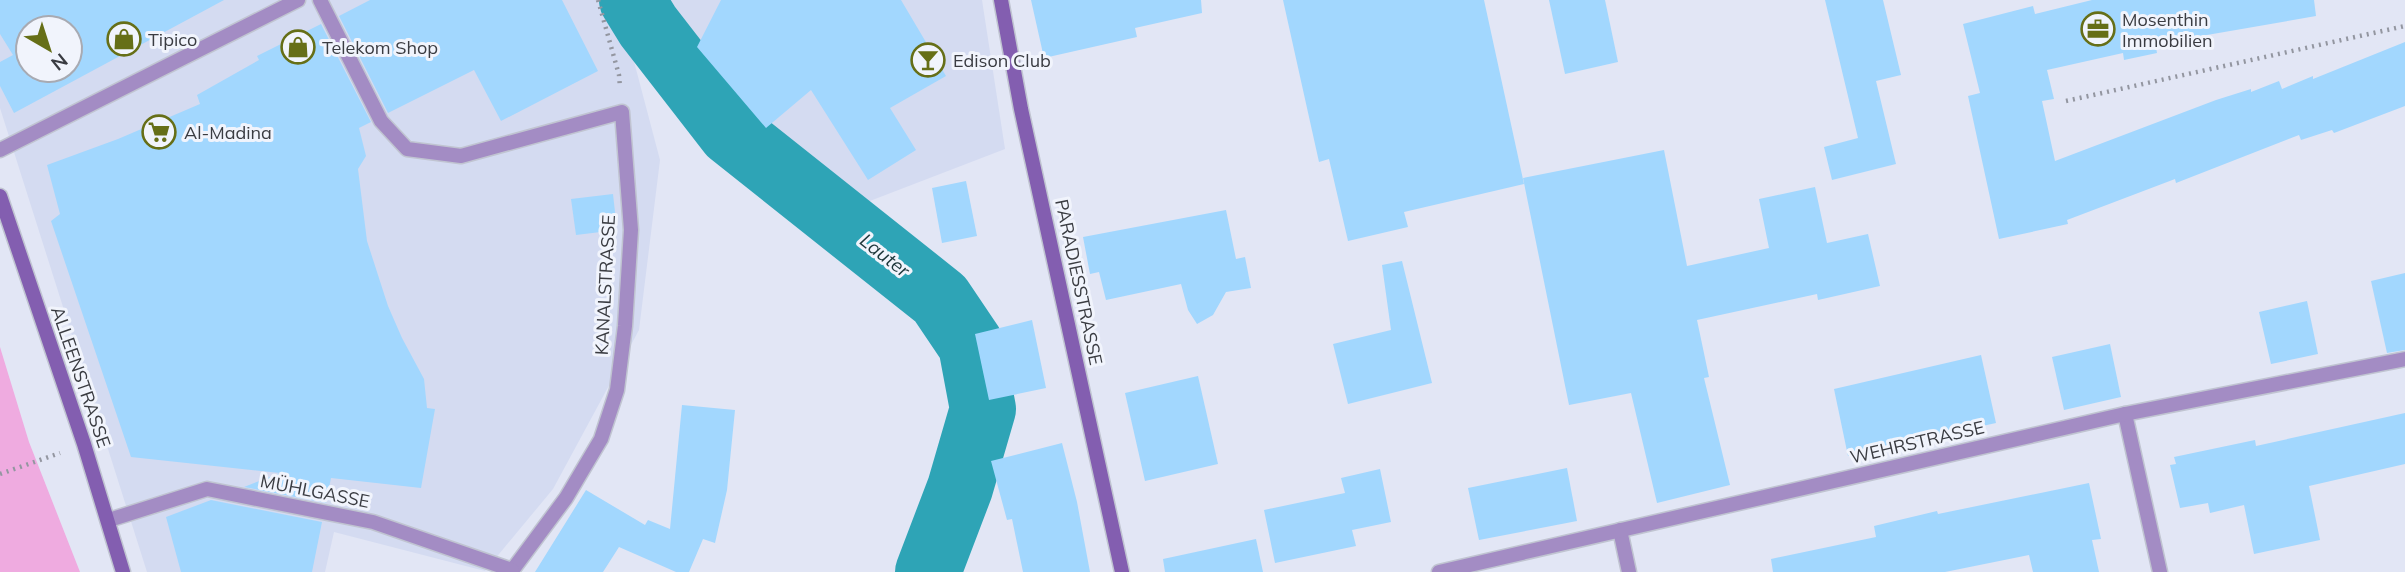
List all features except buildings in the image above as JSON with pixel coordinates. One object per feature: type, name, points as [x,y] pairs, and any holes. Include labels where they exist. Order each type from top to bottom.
[{"type":"main road","name":"PARADIESSTRASSE","points":[[1001,0],[1021,108],[1122,572]]},
{"type":"main road","name":"ALLEENSTRASSE","points":[[0,196],[109,520],[123,572]]},
{"type":"street","points":[[0,150],[298,0]]},
{"type":"street","points":[[320,0],[381,121],[407,149],[461,156],[622,112]]},
{"type":"street","name":"KANALSTRASSE","points":[[512,571],[566,498],[601,439],[617,390],[631,230],[622,112]]},
{"type":"street","name":"WEHRSTRASSE","points":[[1439,572],[2125,414],[2405,359]]},
{"type":"street","points":[[2125,414],[2160,572]]},
{"type":"street","name":"MÜHLGASSE","points":[[109,520],[207,489],[373,522],[512,571]]},
{"type":"street","points":[[1620,530],[1629,572]]},
{"type":"path","points":[[598,0],[619,75],[622,112]]},
{"type":"path","points":[[2066,101],[2405,26]]},
{"type":"path","points":[[0,474],[84,444]]},
{"type":"shaded area","points":[[0,0],[982,0],[1005,149],[849,209],[760,144],[657,2],[622,16],[660,160],[639,330],[553,489],[485,571],[334,532],[325,572],[147,572],[0,108]]},
{"type":"shaded area","points":[[0,347],[29,442],[80,572],[0,572]]},
{"type":"waterway","name":"Lauter","points":[[632,0],[648,26],[731,133],[940,299],[971,345],[983,409],[960,488],[928,572]]},
{"type":"place","name":"Mosenthin Immobilien","points":[[2098,29]]},
{"type":"place","name":"Tipico","points":[[124,39]]},
{"type":"place","name":"Telekom Shop","points":[[298,47]]},
{"type":"place","name":"Edison Club","points":[[928,60]]},
{"type":"place","name":"Al-Madina","points":[[159,132]]}]
